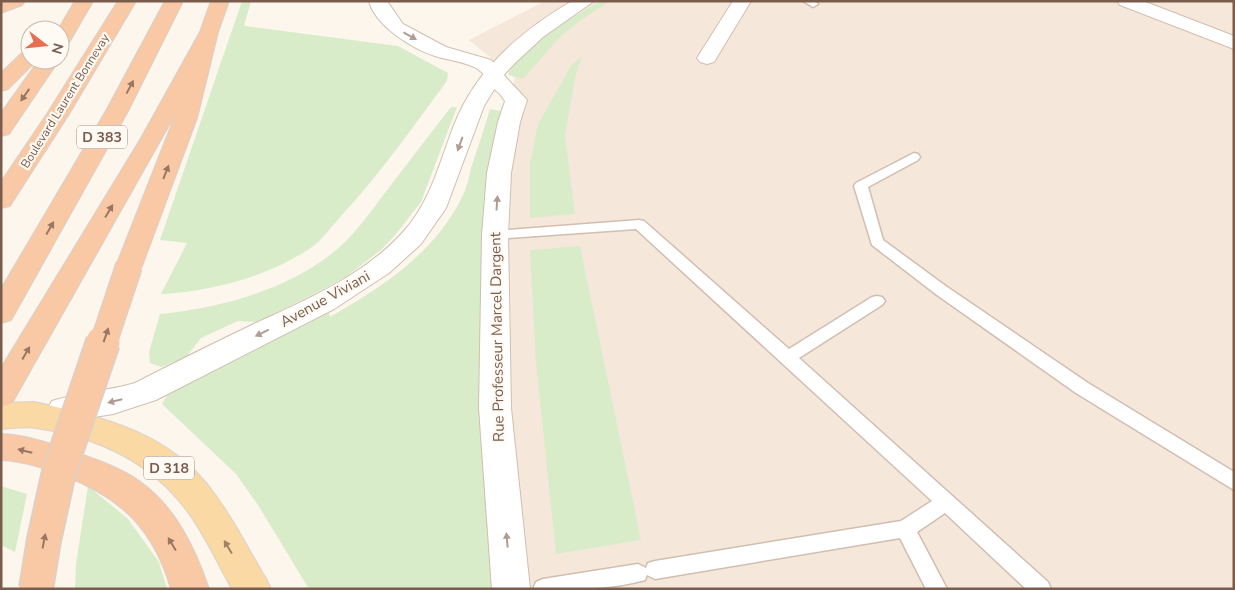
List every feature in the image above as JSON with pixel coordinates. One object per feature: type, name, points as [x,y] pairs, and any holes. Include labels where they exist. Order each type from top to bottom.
[{"type":"highway","points":[[1,8],[16,1]]},
{"type":"highway","points":[[63,20],[79,1]]},
{"type":"highway","points":[[70,25],[84,1]]},
{"type":"highway","name":"Boulevard Laurent Bonnevay","points":[[1,201],[58,114],[127,1]]},
{"type":"highway","name":"D 383","points":[[1,313],[117,111],[174,1]]},
{"type":"highway","points":[[36,589],[44,540],[59,472],[129,266],[186,118],[209,32],[220,1]]},
{"type":"highway","points":[[1,395],[151,140],[209,32]]},
{"type":"highway","points":[[1,85],[20,66]]},
{"type":"highway","points":[[1,128],[42,70]]},
{"type":"highway","points":[[1,447],[54,458],[94,472],[127,491],[159,523],[183,564],[190,589]]},
{"type":"main road","name":"Avenue Viviani","points":[[1,416],[34,415]]},
{"type":"main road","name":"D 318","points":[[34,415],[119,437],[146,451],[175,472],[201,502],[252,589]]},
{"type":"street","points":[[378,1],[378,5],[396,28],[438,50],[484,64],[500,82]]},
{"type":"street","name":"Avenue Viviani","points":[[34,415],[113,402],[145,392],[330,300],[376,270],[412,238],[436,205],[474,105],[500,82],[515,51],[544,28],[585,1]]},
{"type":"street","points":[[707,58],[742,1]]},
{"type":"street","points":[[1126,1],[1234,43]]},
{"type":"street","name":"Rue Professeur Marcel Dargent","points":[[500,82],[516,100],[509,122],[499,173],[495,235],[494,408],[511,589]]},
{"type":"lane","points":[[914,157],[861,186],[877,242],[942,291],[1082,388],[1234,482]]},
{"type":"lane","points":[[495,235],[639,224],[788,357],[1041,589]]},
{"type":"lane","points":[[788,357],[877,301]]},
{"type":"lane","points":[[543,589],[905,529],[946,502]]},
{"type":"lane","points":[[905,529],[937,589]]},
{"type":"shaded area","points":[[545,1],[1234,1],[1234,589],[497,589],[505,112],[515,78],[469,40]]},
{"type":"green space","points":[[242,1],[251,1],[244,26],[398,46],[448,73],[447,81],[369,184],[324,236],[312,247],[277,267],[240,281],[200,290],[161,294],[187,243],[160,240]]},
{"type":"green space","points":[[601,1],[610,1],[578,22],[561,36],[523,79],[508,75],[525,53],[537,42]]},
{"type":"green space","points":[[582,56],[576,73],[565,136],[575,214],[530,218],[530,164],[538,124],[571,66]]},
{"type":"green space","points":[[451,107],[457,107],[421,202],[381,250],[347,276],[258,322],[238,321],[201,338],[187,356],[162,367],[150,363],[149,352],[160,314],[210,306],[259,293],[305,272],[345,242],[357,230]]},
{"type":"green space","points":[[490,109],[505,112],[497,589],[309,589],[258,505],[236,474],[162,404],[169,392],[329,313],[330,317],[387,281],[422,252],[451,217],[462,197]]},
{"type":"green space","points":[[580,246],[641,540],[556,554],[536,363],[530,250]]},
{"type":"green space","points":[[1,486],[27,494],[15,552],[1,545]]},
{"type":"green space","points":[[88,486],[128,519],[159,562],[167,589],[75,589],[76,564]]}]
